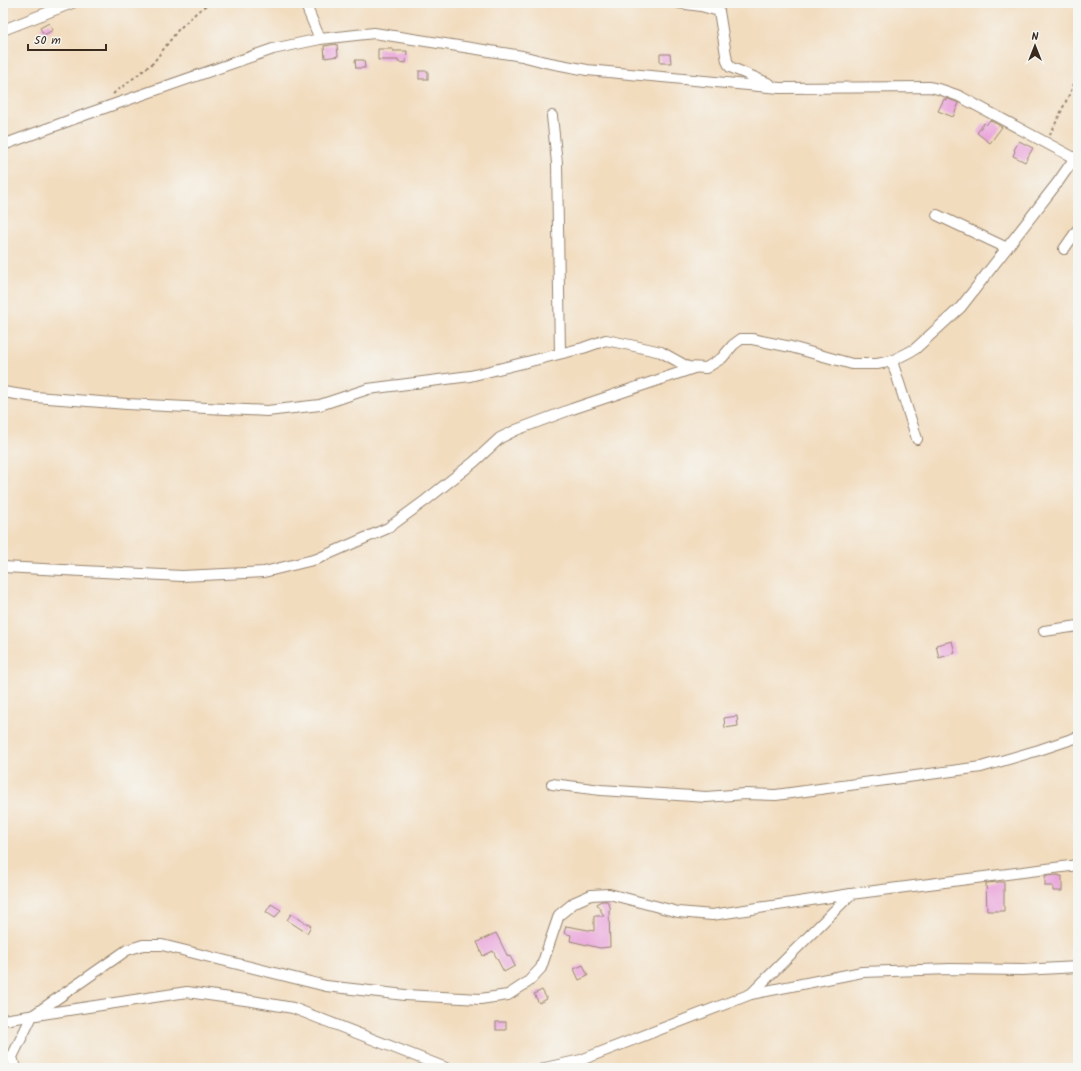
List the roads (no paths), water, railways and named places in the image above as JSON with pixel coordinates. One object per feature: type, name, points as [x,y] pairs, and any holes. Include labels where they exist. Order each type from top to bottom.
[{"type":"street","points":[[3,30],[72,3]]},
{"type":"street","points":[[305,3],[320,39]]},
{"type":"street","points":[[679,3],[718,7],[726,61],[730,67],[780,88]]},
{"type":"street","points":[[3,145],[272,49],[320,39],[374,33],[522,56],[587,70],[780,88],[930,87],[959,96],[1076,159],[961,307],[915,349],[892,361],[877,364],[852,364],[791,347],[752,339],[741,339],[722,358],[706,368],[688,367],[661,352],[606,340],[583,348],[470,376],[368,389],[320,405],[267,411],[127,404],[35,397],[3,392]]},
{"type":"street","points":[[552,116],[557,162],[560,353]]},
{"type":"street","points":[[937,216],[1007,248]]},
{"type":"street","points":[[1064,249],[1078,229]]},
{"type":"street","points":[[892,361],[916,439]]},
{"type":"street","points":[[3,567],[182,576],[264,572],[317,559],[388,528],[474,462],[500,438],[516,430],[572,409],[696,367]]},
{"type":"street","points":[[1044,631],[1078,626]]},
{"type":"street","points":[[552,784],[601,790],[706,797],[745,794],[776,795],[981,767],[1078,737]]},
{"type":"street","points":[[15,1068],[12,1057],[32,1016],[127,950],[143,945],[162,946],[326,986],[405,995],[480,999],[508,995],[528,982],[541,968],[559,915],[575,902],[591,895],[609,894],[678,912],[712,915],[850,894],[1078,865]]},
{"type":"street","points":[[751,994],[850,894]]},
{"type":"street","points":[[544,1068],[581,1060],[751,994],[862,972],[950,969],[1022,970],[1078,967]]},
{"type":"street","points":[[3,1020],[187,992],[292,1008],[446,1068]]}]
